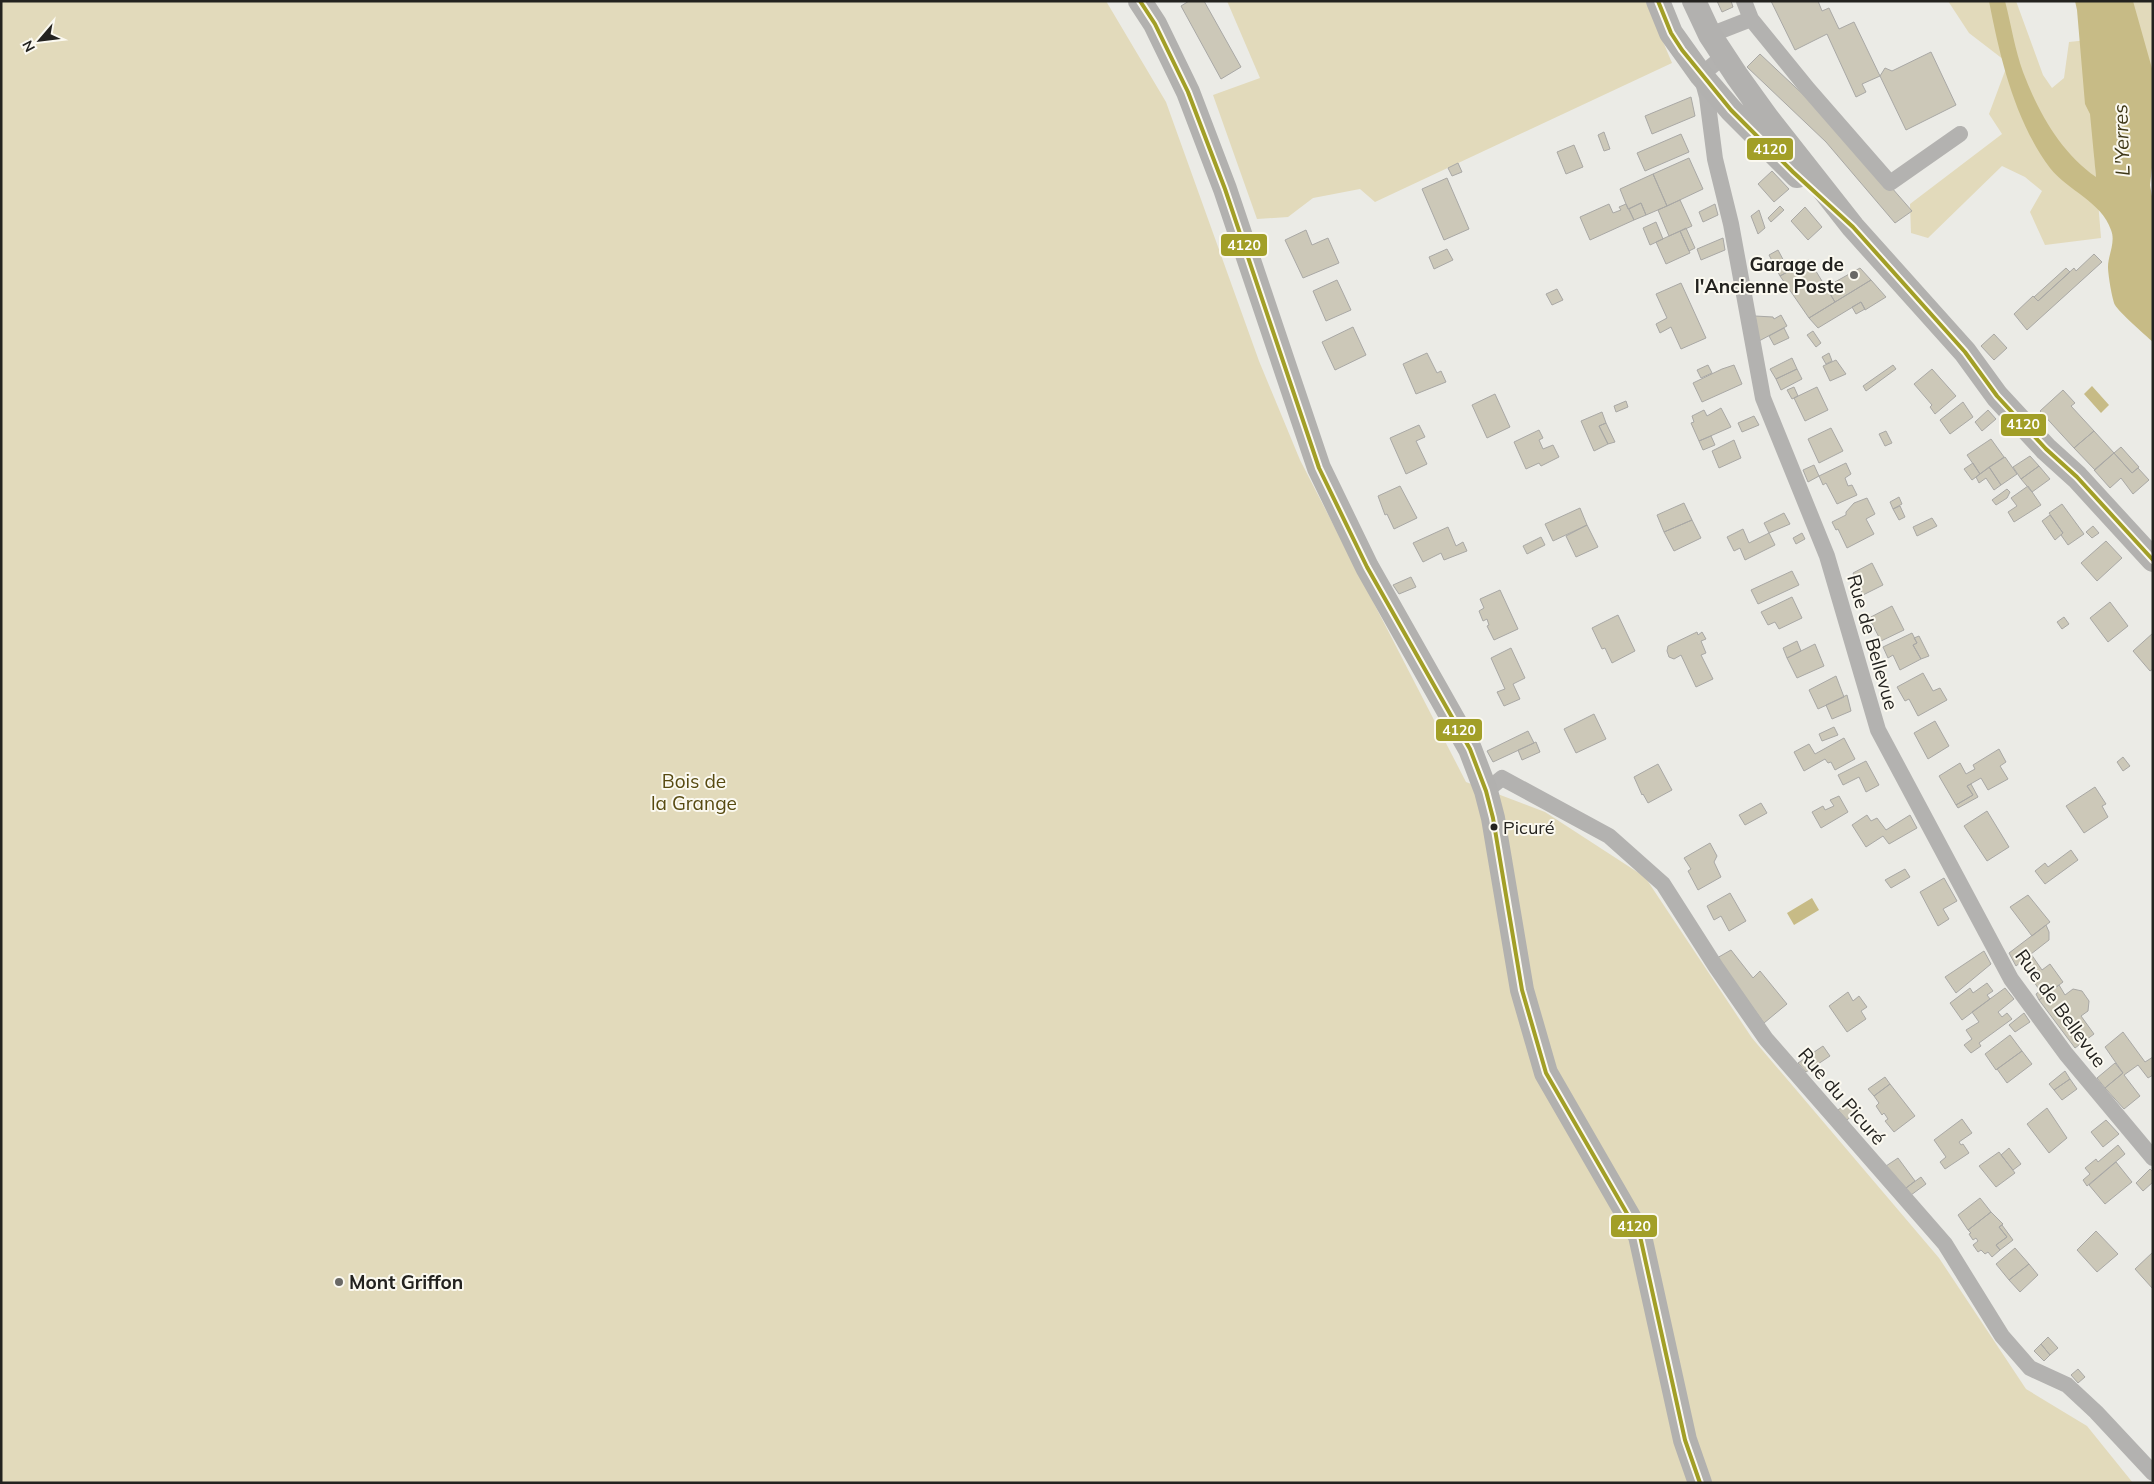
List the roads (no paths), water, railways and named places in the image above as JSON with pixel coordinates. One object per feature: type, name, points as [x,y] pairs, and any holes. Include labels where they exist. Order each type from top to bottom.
[{"type":"street","points":[[1140,1],[1154,24],[1188,92],[1225,189],[1319,468],[1367,567],[1470,749],[1486,791],[1493,818],[1522,990],[1546,1073],[1640,1236],[1686,1440],[1700,1483]]},
{"type":"street","points":[[1658,1],[1671,33],[1682,50],[1731,110],[1793,172],[1853,227]]},
{"type":"street","points":[[1694,1],[1710,35],[1768,119],[1853,227],[1965,352],[1997,396],[2046,449],[2077,477],[2153,560]]},
{"type":"street","points":[[1744,1],[1751,19],[1808,90],[1890,182],[1960,134]]},
{"type":"street","points":[[1682,50],[1710,35],[1751,19]]},
{"type":"street","points":[[1701,75],[1724,56]]},
{"type":"street","name":"Rue de Bellevue","points":[[1701,75],[1707,96],[1715,159],[1731,224],[1762,398],[1827,556],[1878,730],[2011,978],[2066,1054],[2153,1158]]},
{"type":"street","name":"Rue du Picuré","points":[[1486,791],[1502,778],[1524,788],[1610,836],[1663,884],[1716,968],[1766,1039],[1945,1244],[2002,1336],[2030,1368],[2067,1385],[2096,1412],[2153,1473]]},
{"type":"water","name":"L'Yerres","points":[[1989,1],[2005,1],[2020,64],[2043,116],[2061,144],[2083,167],[2096,177],[2090,114],[2085,104],[2075,1],[2133,1],[2153,72],[2153,159],[2150,185],[2153,202],[2153,342],[2115,305],[2108,267],[2112,235],[2106,220],[2092,204],[2057,176],[2038,150],[2027,130],[2010,88],[1998,45]]},
{"type":"water","points":[[2092,386],[2109,405],[2101,413],[2084,394]]},
{"type":"water","points":[[1812,898],[1819,910],[1794,925],[1787,913]]},
{"type":"place","name":"Garage de l'Ancienne Poste","points":[[1854,275]]},
{"type":"place","name":"Picuré","points":[[1494,827]]},
{"type":"place","name":"Mont Griffon","points":[[339,1282]]},
{"type":"park label","name":"Bois de la Grange","points":[[694,792]]}]
